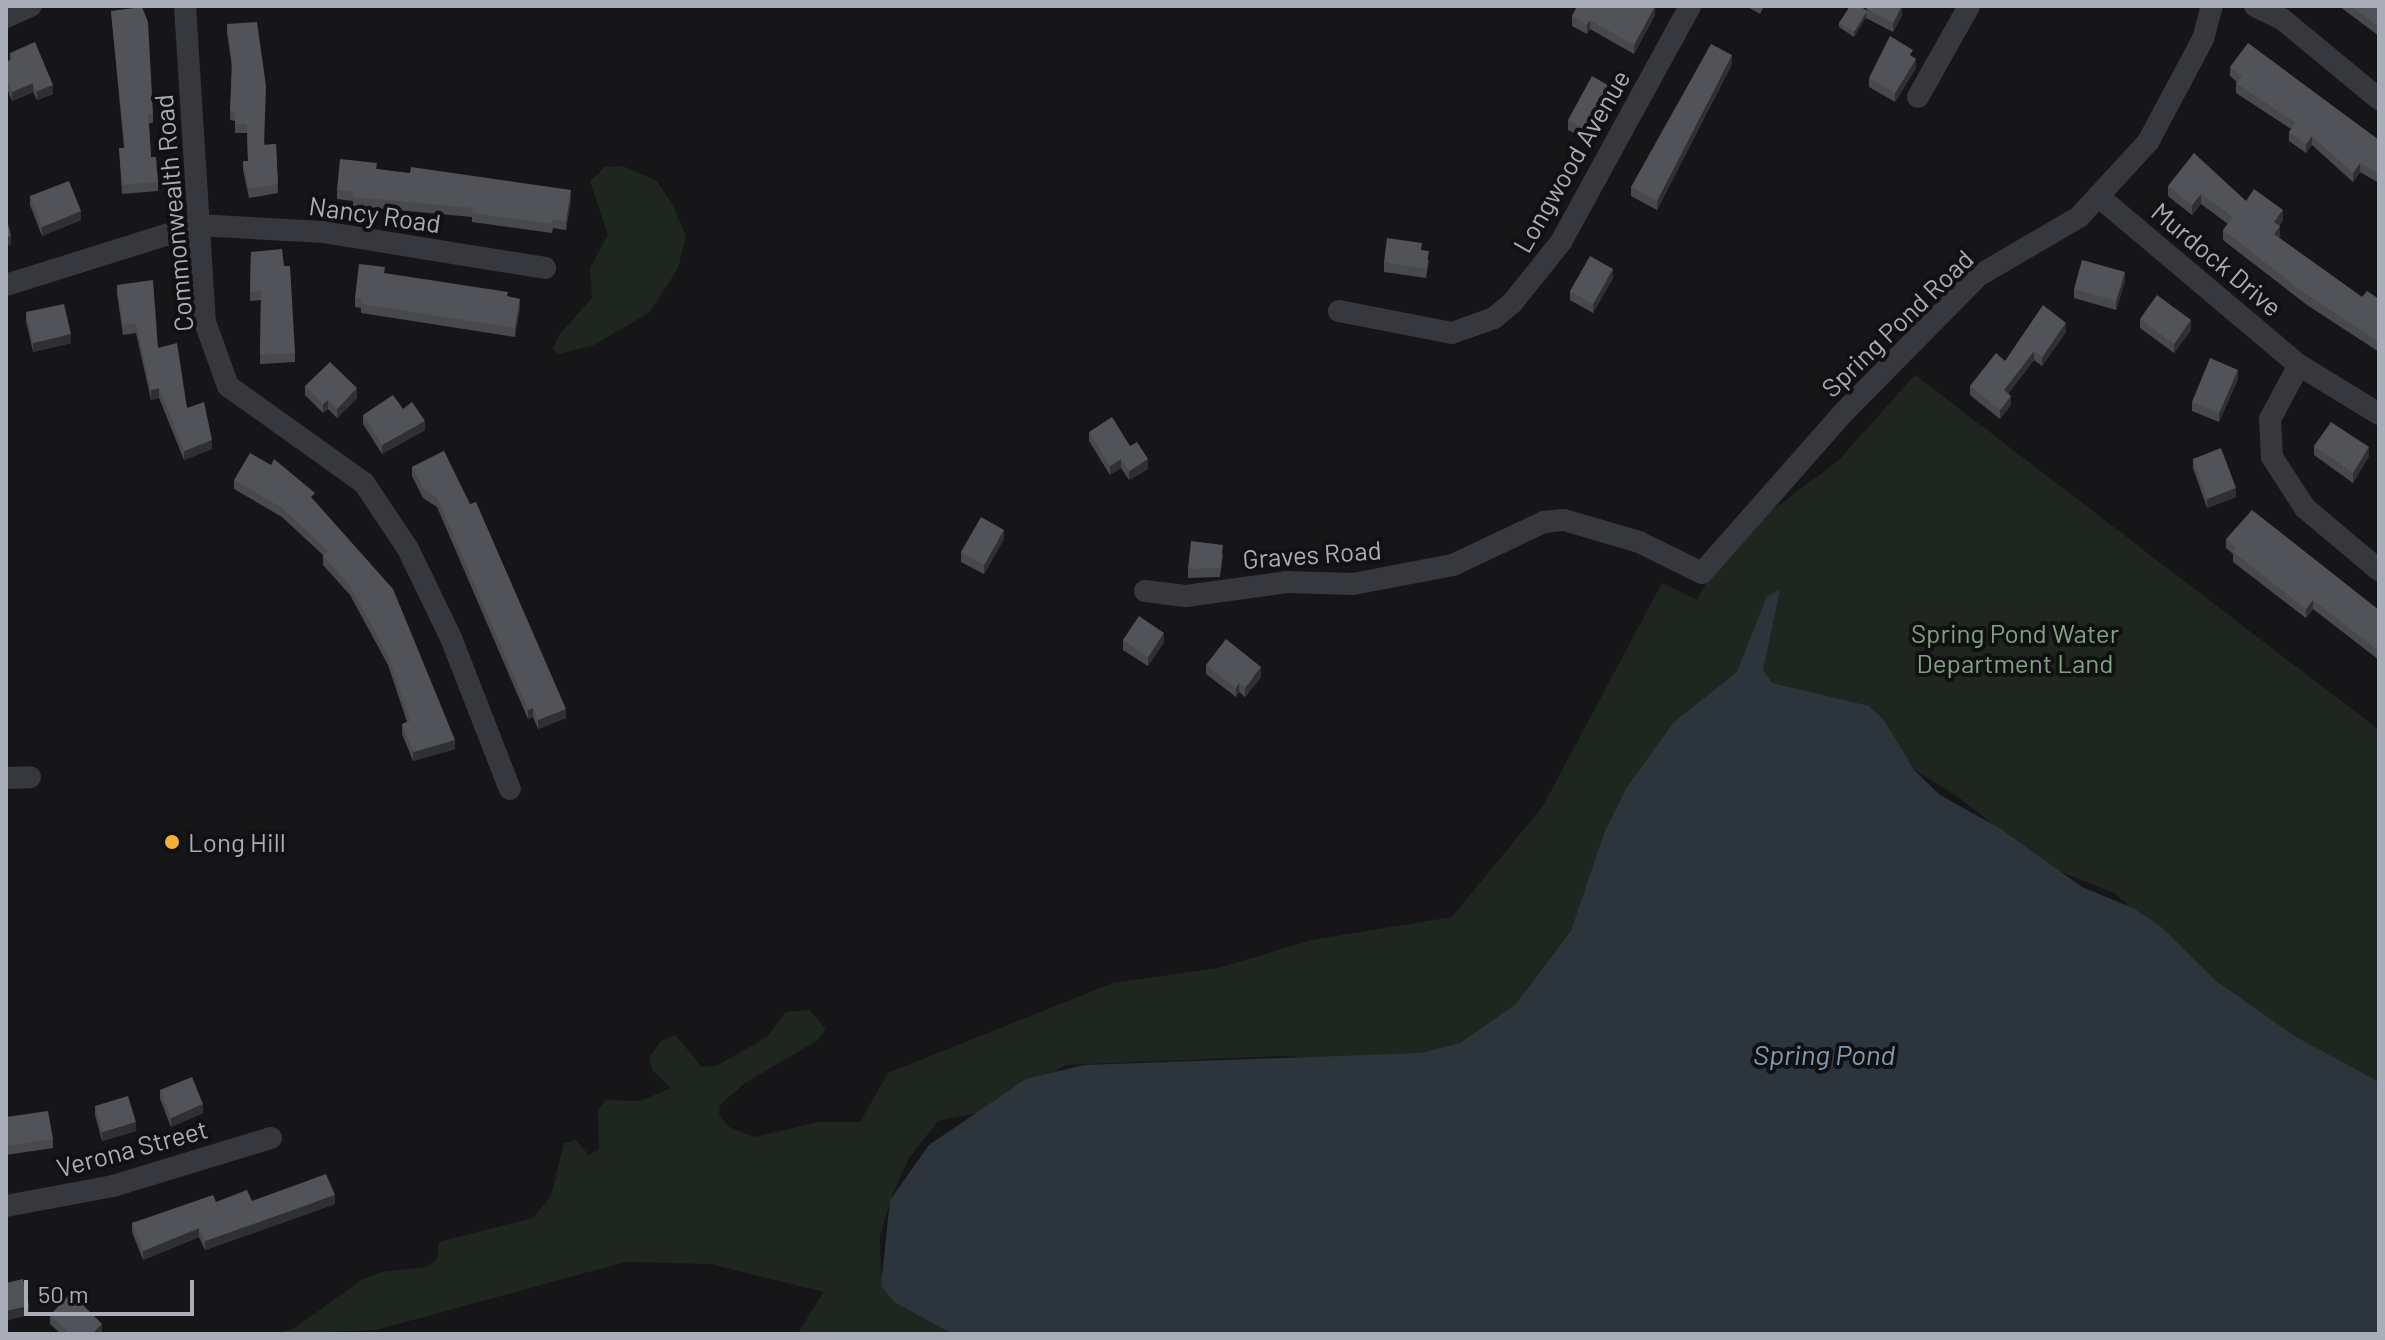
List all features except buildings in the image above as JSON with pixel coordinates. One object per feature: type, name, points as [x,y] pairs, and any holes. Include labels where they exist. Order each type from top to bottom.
[{"type":"street","points":[[6,17],[31,6]]},
{"type":"street","name":"Commonwealth Road","points":[[185,6],[205,322],[228,386],[364,483],[408,549],[439,612],[510,789]]},
{"type":"street","name":"Longwood Avenue","points":[[1339,311],[1452,333],[1494,318],[1512,303],[1561,242],[1690,6]]},
{"type":"street","points":[[1918,97],[1969,6]]},
{"type":"street","name":"Spring Pond Road","points":[[1702,573],[1844,412],[1978,276],[2079,217],[2148,142],[2203,39],[2212,6]]},
{"type":"street","points":[[2255,6],[2282,19],[2379,99]]},
{"type":"street","name":"Murdock Drive","points":[[2098,196],[2299,365],[2379,414]]},
{"type":"street","points":[[6,285],[197,225]]},
{"type":"street","name":"Nancy Road","points":[[197,225],[323,232],[545,268]]},
{"type":"street","points":[[2299,365],[2270,419],[2272,457],[2305,508],[2379,570]]},
{"type":"street","name":"Graves Road","points":[[1145,591],[1186,596],[1287,582],[1353,584],[1453,565],[1544,522],[1564,520],[1639,542],[1702,573]]},
{"type":"street","points":[[6,778],[30,777]]},
{"type":"street","name":"Verona Street","points":[[6,1206],[113,1186],[271,1138]]},
{"type":"green space","points":[[623,166],[657,181],[673,206],[686,236],[678,268],[650,312],[592,346],[558,354],[553,349],[559,335],[592,298],[590,268],[608,235],[590,181],[605,167]]},
{"type":"green space","name":"Spring Pond Water Department Land","points":[[1915,375],[2379,730],[2379,1095],[2226,990],[2114,893],[2041,864],[1960,798],[1908,766],[1570,983],[1442,1052],[1367,1061],[1281,1056],[1066,1065],[983,1112],[938,1121],[909,1158],[892,1195],[880,1236],[881,1272],[884,1280],[965,1334],[797,1334],[824,1292],[711,1264],[625,1262],[376,1330],[276,1334],[295,1328],[361,1280],[381,1272],[426,1267],[437,1259],[439,1242],[533,1218],[551,1196],[564,1143],[576,1140],[589,1155],[599,1149],[598,1110],[605,1100],[640,1101],[671,1088],[653,1071],[649,1058],[660,1042],[675,1035],[702,1067],[718,1065],[767,1037],[786,1012],[810,1010],[826,1029],[818,1040],[745,1083],[720,1105],[719,1114],[729,1127],[754,1137],[818,1122],[860,1122],[888,1073],[1113,983],[1218,968],[1312,940],[1452,917],[1543,806],[1662,583],[1697,600],[1728,543],[1838,461]]},
{"type":"water","name":"Spring Pond","points":[[1780,590],[1763,670],[1772,683],[1869,706],[1884,720],[1914,770],[1940,795],[2001,829],[2082,887],[2133,908],[2160,926],[2216,981],[2296,1037],[2379,1082],[2379,1334],[953,1334],[894,1302],[881,1286],[890,1200],[929,1145],[1026,1079],[1084,1065],[1421,1053],[1460,1043],[1516,1004],[1571,931],[1605,831],[1627,787],[1674,722],[1737,672],[1767,596]]},
{"type":"place","name":"Long Hill","points":[[172,842]]}]
